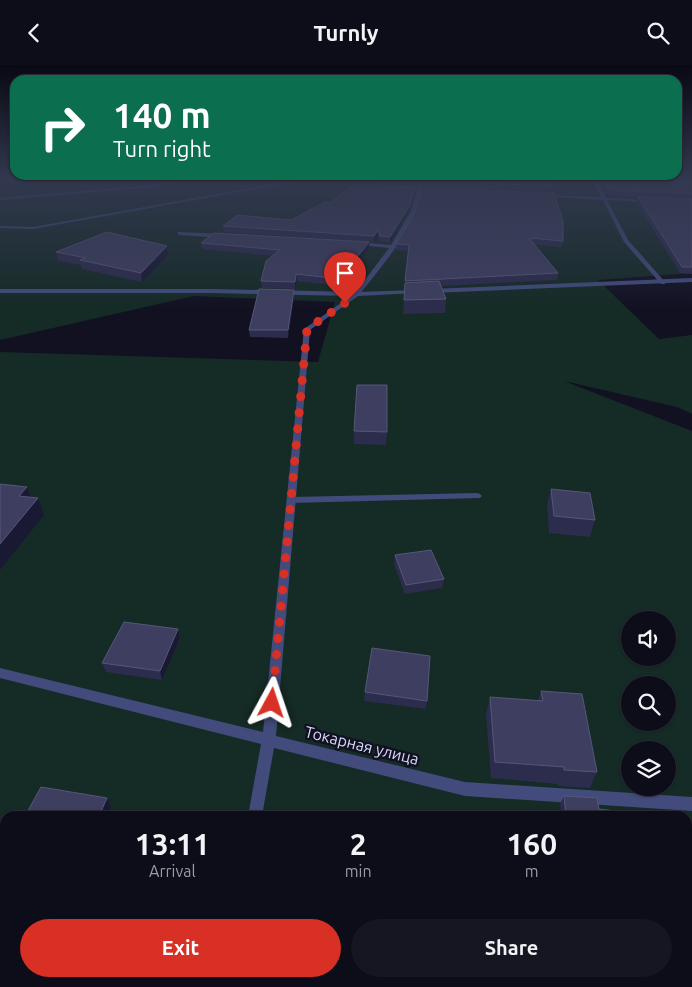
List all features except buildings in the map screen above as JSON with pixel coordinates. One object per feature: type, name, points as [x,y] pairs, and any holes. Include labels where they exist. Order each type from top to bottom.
[{"type":"street","points":[[0,227],[32,228],[66,222]]},
{"type":"street","points":[[256,811],[269,740],[307,329],[358,294],[408,222]]},
{"type":"street","points":[[616,222],[626,241],[663,283]]},
{"type":"street","points":[[179,233],[227,236]]},
{"type":"street","points":[[353,244],[392,247]]},
{"type":"street","points":[[0,291],[212,291],[358,294],[692,281]]},
{"type":"street","points":[[291,500],[477,496]]},
{"type":"street","name":"Токарная улица","points":[[0,673],[465,789],[692,804]]},
{"type":"green space","points":[[0,222],[692,222],[692,273],[598,280],[659,339],[692,335],[692,414],[677,407],[564,381],[692,431],[692,811],[0,811],[0,352],[318,362],[335,302],[194,296],[0,340]]},
{"type":"route","points":[[272,703],[307,329],[345,303]]}]
